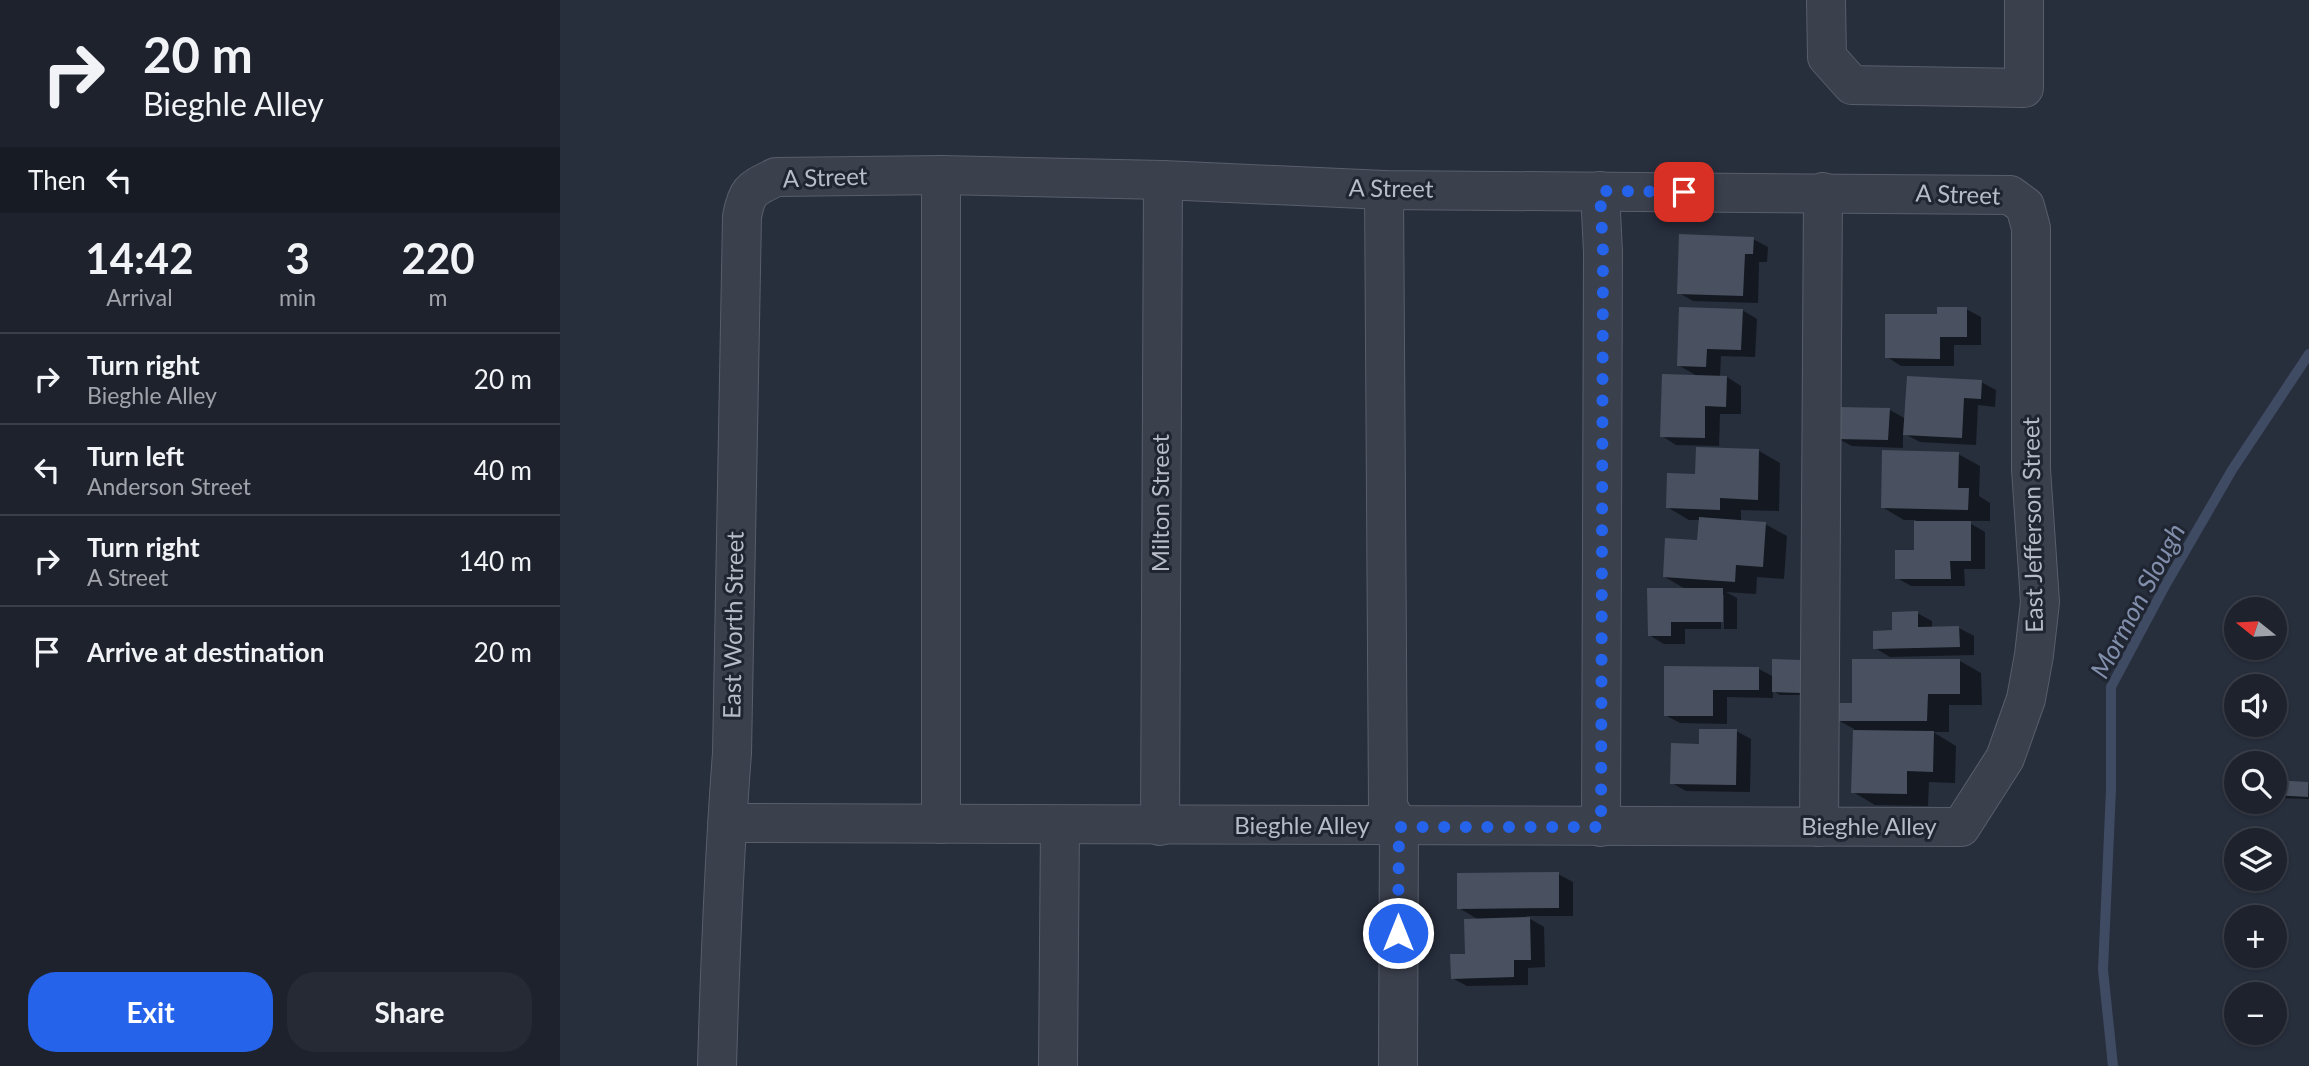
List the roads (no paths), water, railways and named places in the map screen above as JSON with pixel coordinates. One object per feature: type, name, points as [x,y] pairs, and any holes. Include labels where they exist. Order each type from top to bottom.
[{"type":"street","points":[[1826,0],[1827,57],[1852,85],[2024,88],[2024,0]]},
{"type":"street","points":[[941,175],[941,824]]},
{"type":"street","name":"A Street","points":[[756,187],[776,177],[941,175],[1163,180],[1384,190],[2010,195],[2025,206]]},
{"type":"street","name":"Milton Street","points":[[1160,826],[1163,180]]},
{"type":"street","name":"East Worth Street","points":[[718,1066],[732,753],[742,217],[746,198],[756,187]]},
{"type":"street","points":[[1384,190],[1388,806],[1399,827],[1398,1066]]},
{"type":"street","points":[[1600,191],[1603,252],[1601,827]]},
{"type":"street","points":[[1819,827],[1823,192]]},
{"type":"street","name":"East Jefferson Street","points":[[1961,827],[2005,758],[2026,699],[2040,602],[2031,469],[2031,228],[2025,206]]},
{"type":"street","name":"Bieghle Alley","points":[[727,823],[1961,827]]},
{"type":"street","points":[[1058,1066],[1060,825]]},
{"type":"waterway","name":"Mormon Slough","points":[[2113,1066],[2103,970],[2111,789],[2111,687],[2166,584],[2232,470],[2309,354]]}]
